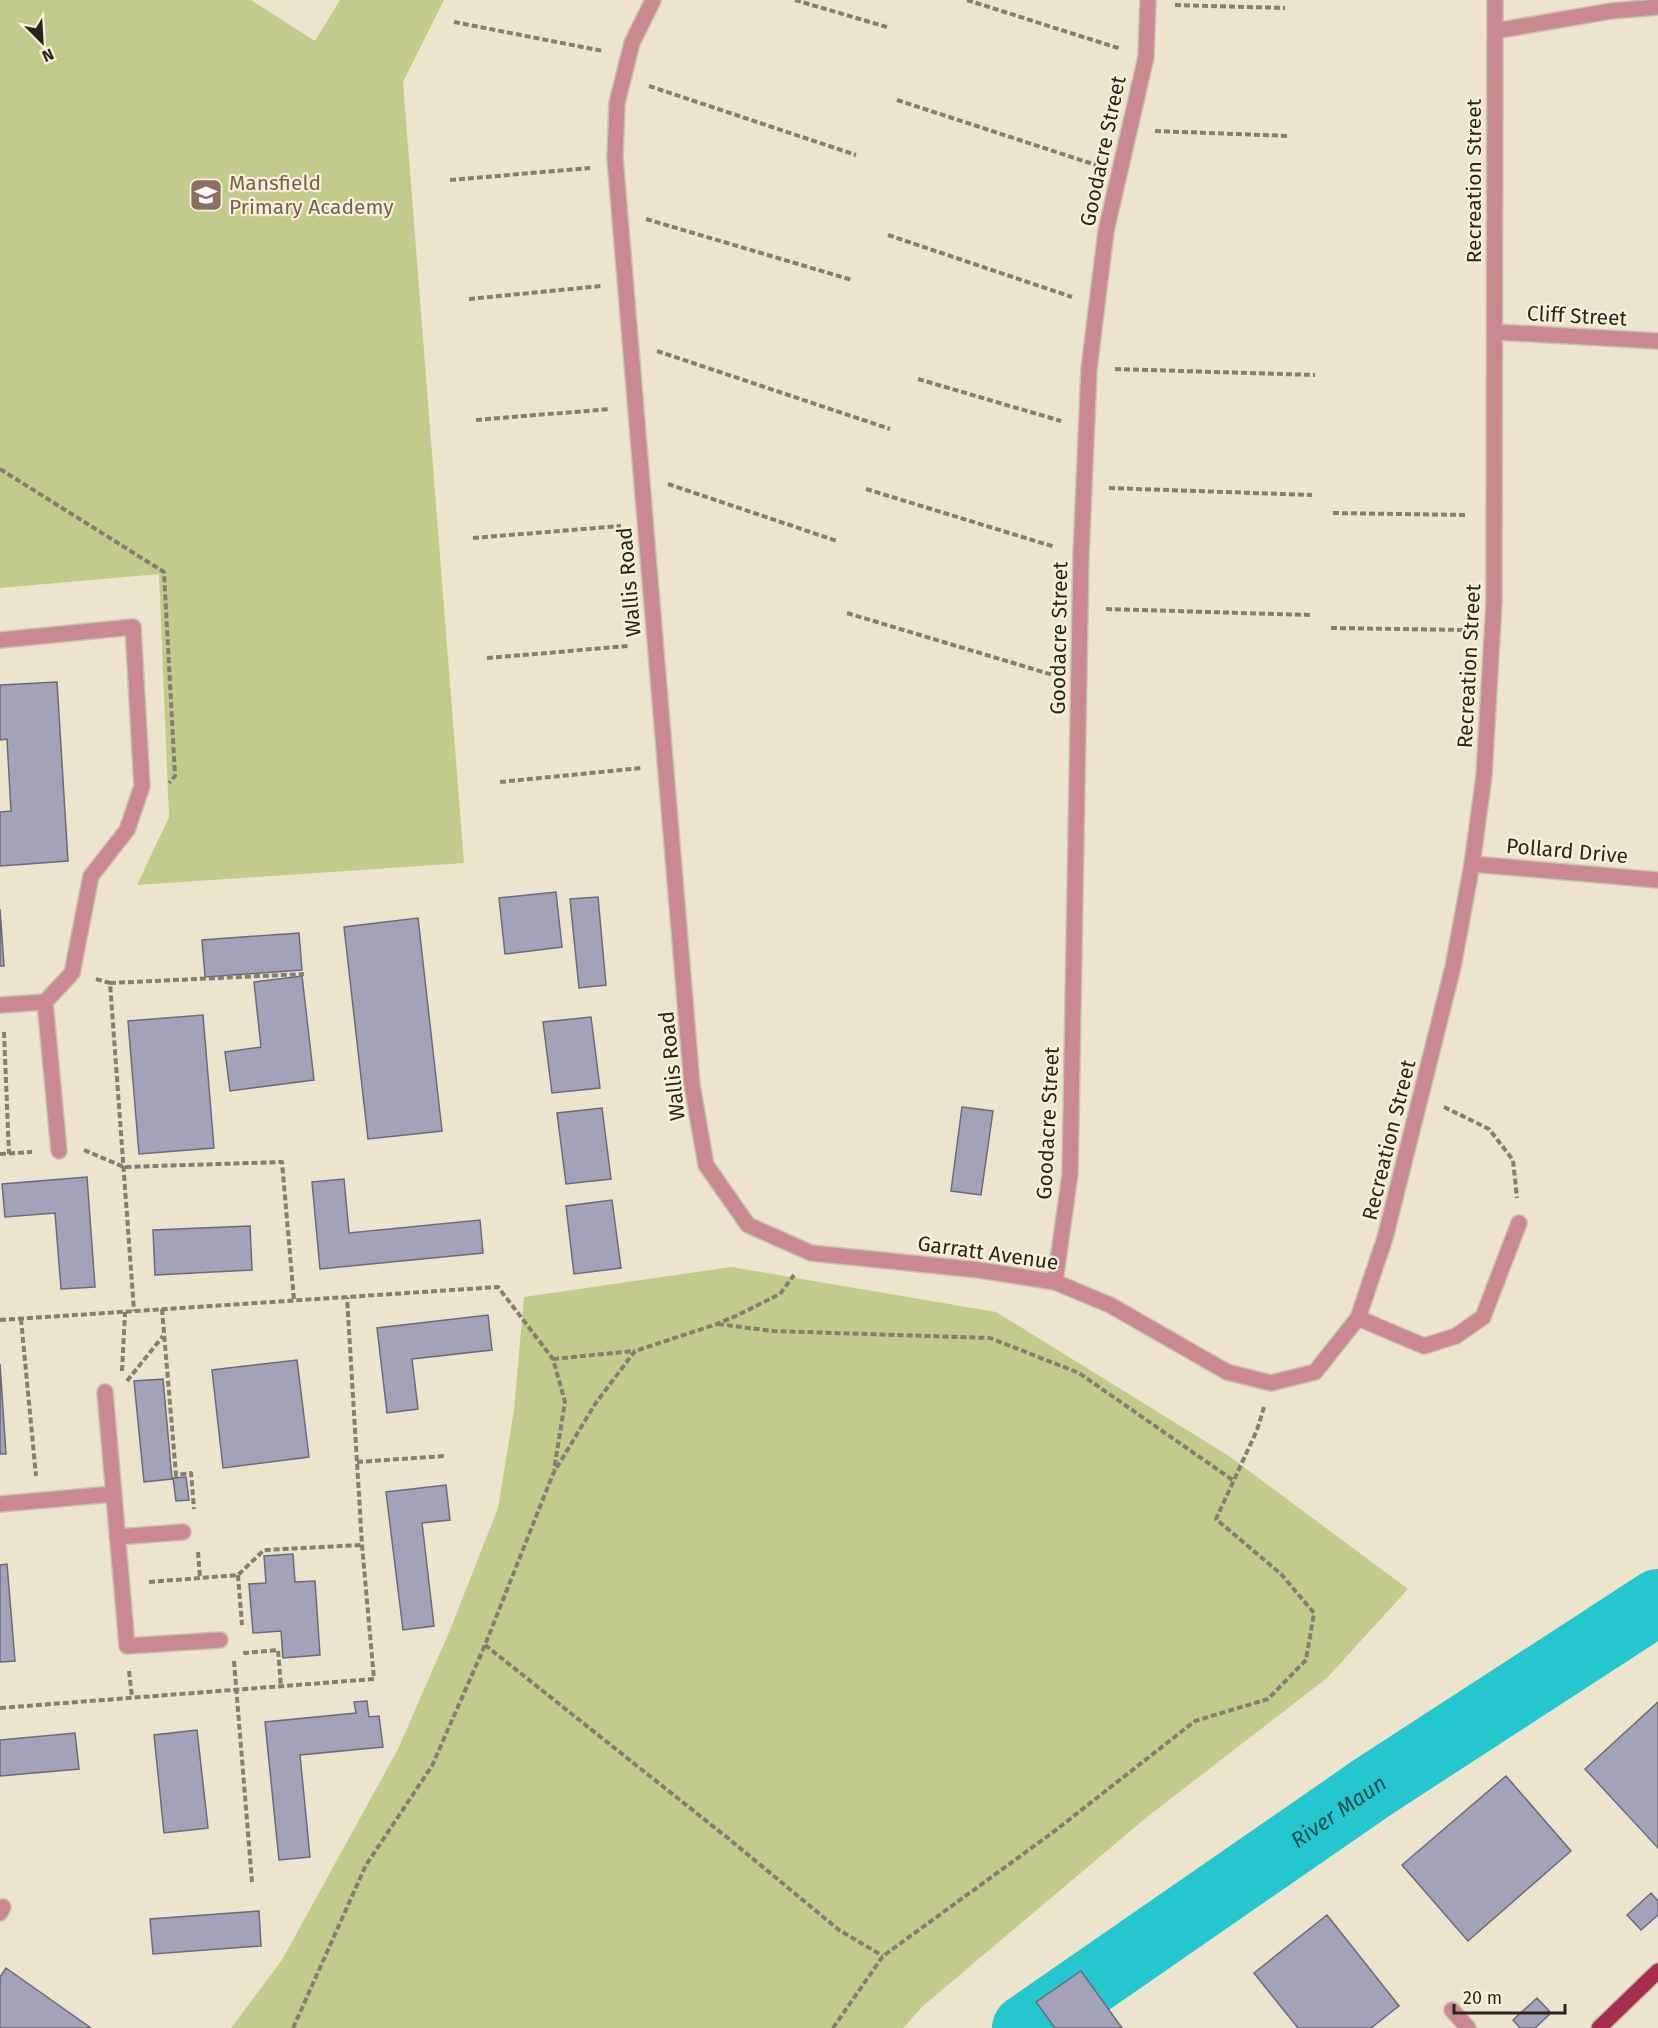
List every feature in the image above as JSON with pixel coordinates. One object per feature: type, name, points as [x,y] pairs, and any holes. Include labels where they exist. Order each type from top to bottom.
[{"type":"main road","points":[[1599,2028],[1658,1971]]},
{"type":"street","name":"Wallis Road","points":[[653,0],[632,43],[617,103],[616,166],[692,1085],[706,1165]]},
{"type":"street","name":"Recreation Street","points":[[1358,1318],[1385,1238],[1453,967],[1485,776],[1492,631],[1494,515],[1495,0]]},
{"type":"street","name":"Goodacre Street","points":[[1055,1282],[1070,1174],[1081,555],[1089,369],[1106,231],[1146,57],[1148,2]]},
{"type":"street","points":[[1496,31],[1611,11],[1658,8]]},
{"type":"street","name":"Cliff Street","points":[[1495,332],[1658,340]]},
{"type":"street","points":[[0,640],[133,627],[142,786],[127,830],[91,876],[72,973],[45,1002],[1,1004]]},
{"type":"street","name":"Pollard Drive","points":[[1472,864],[1658,880]]},
{"type":"street","points":[[45,1002],[59,1151]]},
{"type":"street","name":"Garratt Avenue","points":[[706,1165],[748,1225],[811,1253],[979,1270],[1055,1282],[1110,1305],[1227,1372],[1271,1383],[1315,1372],[1358,1318]]},
{"type":"street","points":[[1358,1318],[1424,1346],[1456,1336],[1483,1317],[1520,1223]]},
{"type":"street","points":[[105,1392],[127,1646],[220,1640]]},
{"type":"street","points":[[0,1504],[113,1494]]},
{"type":"street","points":[[117,1537],[183,1532]]},
{"type":"street","points":[[1452,2010],[1468,2028]]},
{"type":"path","points":[[795,0],[887,27]]},
{"type":"path","points":[[967,0],[1146,57]]},
{"type":"path","points":[[1148,2],[1285,8]]},
{"type":"path","points":[[454,22],[629,56]]},
{"type":"path","points":[[624,78],[856,155]]},
{"type":"path","points":[[897,100],[1120,172]]},
{"type":"path","points":[[1130,130],[1289,136]]},
{"type":"path","points":[[450,180],[616,166]]},
{"type":"path","points":[[620,211],[852,280]]},
{"type":"path","points":[[888,235],[1097,306]]},
{"type":"path","points":[[469,299],[626,284]]},
{"type":"path","points":[[631,342],[890,429]]},
{"type":"path","points":[[1089,369],[1315,375]]},
{"type":"path","points":[[918,379],[1086,429]]},
{"type":"path","points":[[476,420],[636,406]]},
{"type":"path","points":[[642,475],[837,541]]},
{"type":"path","points":[[1083,487],[1312,495]]},
{"type":"path","points":[[866,489],[1081,555]]},
{"type":"path","points":[[1333,513],[1494,515]]},
{"type":"path","points":[[473,538],[646,524]]},
{"type":"path","points":[[1080,608],[1310,615]]},
{"type":"path","points":[[847,613],[1079,683]]},
{"type":"path","points":[[1331,628],[1492,631]]},
{"type":"path","points":[[488,658],[656,643]]},
{"type":"path","points":[[500,782],[666,766]]},
{"type":"path","points":[[72,973],[110,983],[304,974]]},
{"type":"path","points":[[110,983],[134,1311]]},
{"type":"path","points":[[1,1004],[9,1154]]},
{"type":"path","points":[[1422,1096],[1489,1129],[1513,1160],[1520,1223]]},
{"type":"path","points":[[0,1154],[82,1149],[124,1167],[282,1162],[294,1300]]},
{"type":"path","points":[[553,1359],[635,1351],[717,1324],[780,1294],[811,1253]]},
{"type":"path","points":[[0,1320],[498,1287],[553,1359],[565,1402],[553,1474]]},
{"type":"path","points":[[0,1707],[374,1679],[362,1545],[347,1297]]},
{"type":"path","points":[[162,1309],[176,1475],[191,1473],[195,1519]]},
{"type":"path","points":[[121,1389],[125,1312]]},
{"type":"path","points":[[21,1319],[38,1500]]},
{"type":"path","points":[[717,1324],[774,1331],[990,1338],[1079,1373],[1234,1481]]},
{"type":"path","points":[[105,1392],[121,1389],[164,1335]]},
{"type":"path","points":[[293,2028],[366,1865],[432,1766],[485,1645],[553,1474],[595,1404],[635,1351]]},
{"type":"path","points":[[834,2028],[883,1956],[1052,1833],[1195,1721],[1268,1699],[1306,1660],[1314,1613],[1281,1574],[1216,1519],[1257,1430],[1271,1383]]},
{"type":"path","points":[[357,1462],[444,1456]]},
{"type":"path","points":[[197,1542],[200,1578]]},
{"type":"path","points":[[121,1584],[238,1575],[264,1550],[362,1545]]},
{"type":"path","points":[[238,1575],[243,1630]]},
{"type":"path","points":[[220,1640],[221,1654],[233,1653],[252,1882]]},
{"type":"path","points":[[244,1642],[245,1653],[278,1650],[280,1687]]},
{"type":"path","points":[[485,1645],[729,1839],[838,1930],[883,1956]]},
{"type":"green space","points":[[0,0],[251,0],[315,41],[340,0],[444,0],[403,82],[464,863],[137,885],[169,817],[159,574],[0,588]]},
{"type":"green space","points":[[731,1267],[996,1312],[1229,1456],[1408,1589],[1327,1678],[1147,1817],[923,2006],[903,2028],[231,2028],[282,1960],[398,1749],[450,1630],[498,1508],[514,1410],[524,1297]]},
{"type":"building","points":[[57,682],[68,861],[0,866],[0,812],[11,811],[7,739],[0,740],[0,685]]},
{"type":"building","points":[[556,892],[562,947],[505,954],[499,898]]},
{"type":"building","points":[[598,897],[606,985],[579,988],[570,899]]},
{"type":"building","points":[[0,909],[4,966],[0,966]]},
{"type":"building","points":[[418,918],[442,1131],[368,1139],[344,927]]},
{"type":"building","points":[[299,933],[302,970],[205,977],[202,940]]},
{"type":"building","points":[[302,976],[314,1080],[230,1091],[225,1052],[261,1047],[254,982]]},
{"type":"building","points":[[203,1015],[214,1148],[139,1154],[128,1021]]},
{"type":"building","points":[[591,1017],[600,1088],[552,1093],[543,1022]]},
{"type":"building","points":[[962,1107],[993,1111],[981,1195],[951,1191]]},
{"type":"building","points":[[602,1108],[611,1179],[566,1184],[557,1113]]},
{"type":"building","points":[[87,1177],[95,1287],[61,1289],[55,1213],[5,1217],[2,1184]]},
{"type":"building","points":[[344,1179],[349,1233],[480,1220],[483,1253],[320,1269],[312,1182]]},
{"type":"building","points":[[612,1200],[621,1268],[574,1274],[566,1206]]},
{"type":"building","points":[[250,1226],[252,1270],[155,1275],[153,1230]]},
{"type":"building","points":[[488,1315],[492,1350],[412,1359],[418,1409],[387,1413],[377,1328]]},
{"type":"building","points":[[297,1360],[309,1457],[223,1468],[212,1370]]},
{"type":"building","points":[[0,1364],[6,1454],[0,1454]]},
{"type":"building","points":[[163,1379],[172,1479],[144,1482],[134,1381]]},
{"type":"building","points":[[186,1477],[189,1500],[176,1501],[173,1478]]},
{"type":"building","points":[[446,1485],[450,1520],[422,1523],[434,1626],[403,1630],[386,1492]]},
{"type":"building","points":[[293,1554],[295,1582],[315,1581],[320,1655],[283,1658],[281,1631],[253,1633],[249,1584],[266,1583],[264,1556]]},
{"type":"building","points":[[7,1564],[15,1661],[0,1662],[0,1565]]},
{"type":"building","points":[[367,1701],[369,1717],[379,1716],[383,1747],[300,1755],[310,1857],[279,1860],[265,1722],[356,1713],[354,1702]]},
{"type":"building","points":[[1658,1702],[1658,1848],[1585,1769]]},
{"type":"building","points":[[197,1730],[208,1828],[164,1833],[154,1735]]},
{"type":"building","points":[[75,1733],[79,1769],[0,1776],[0,1740]]},
{"type":"building","points":[[1506,1776],[1571,1851],[1468,1941],[1402,1865]]},
{"type":"building","points":[[1651,1893],[1658,1901],[1658,1915],[1641,1930],[1627,1915]]},
{"type":"building","points":[[259,1911],[261,1946],[153,1954],[150,1919]]},
{"type":"building","points":[[1327,1915],[1399,2006],[1371,2028],[1298,2028],[1254,1973]]},
{"type":"building","points":[[6,1968],[91,2028],[0,2028],[0,1977]]},
{"type":"building","points":[[1081,1971],[1122,2028],[1055,2028],[1036,2002]]},
{"type":"building","points":[[1537,1998],[1551,2013],[1535,2028],[1520,2028],[1513,2020]]},
{"type":"waterway","name":"River Maun","points":[[1025,2028],[1373,1787],[1658,1602]]},
{"type":"place","name":"Mansfield Primary Academy","points":[[206,195]]}]
